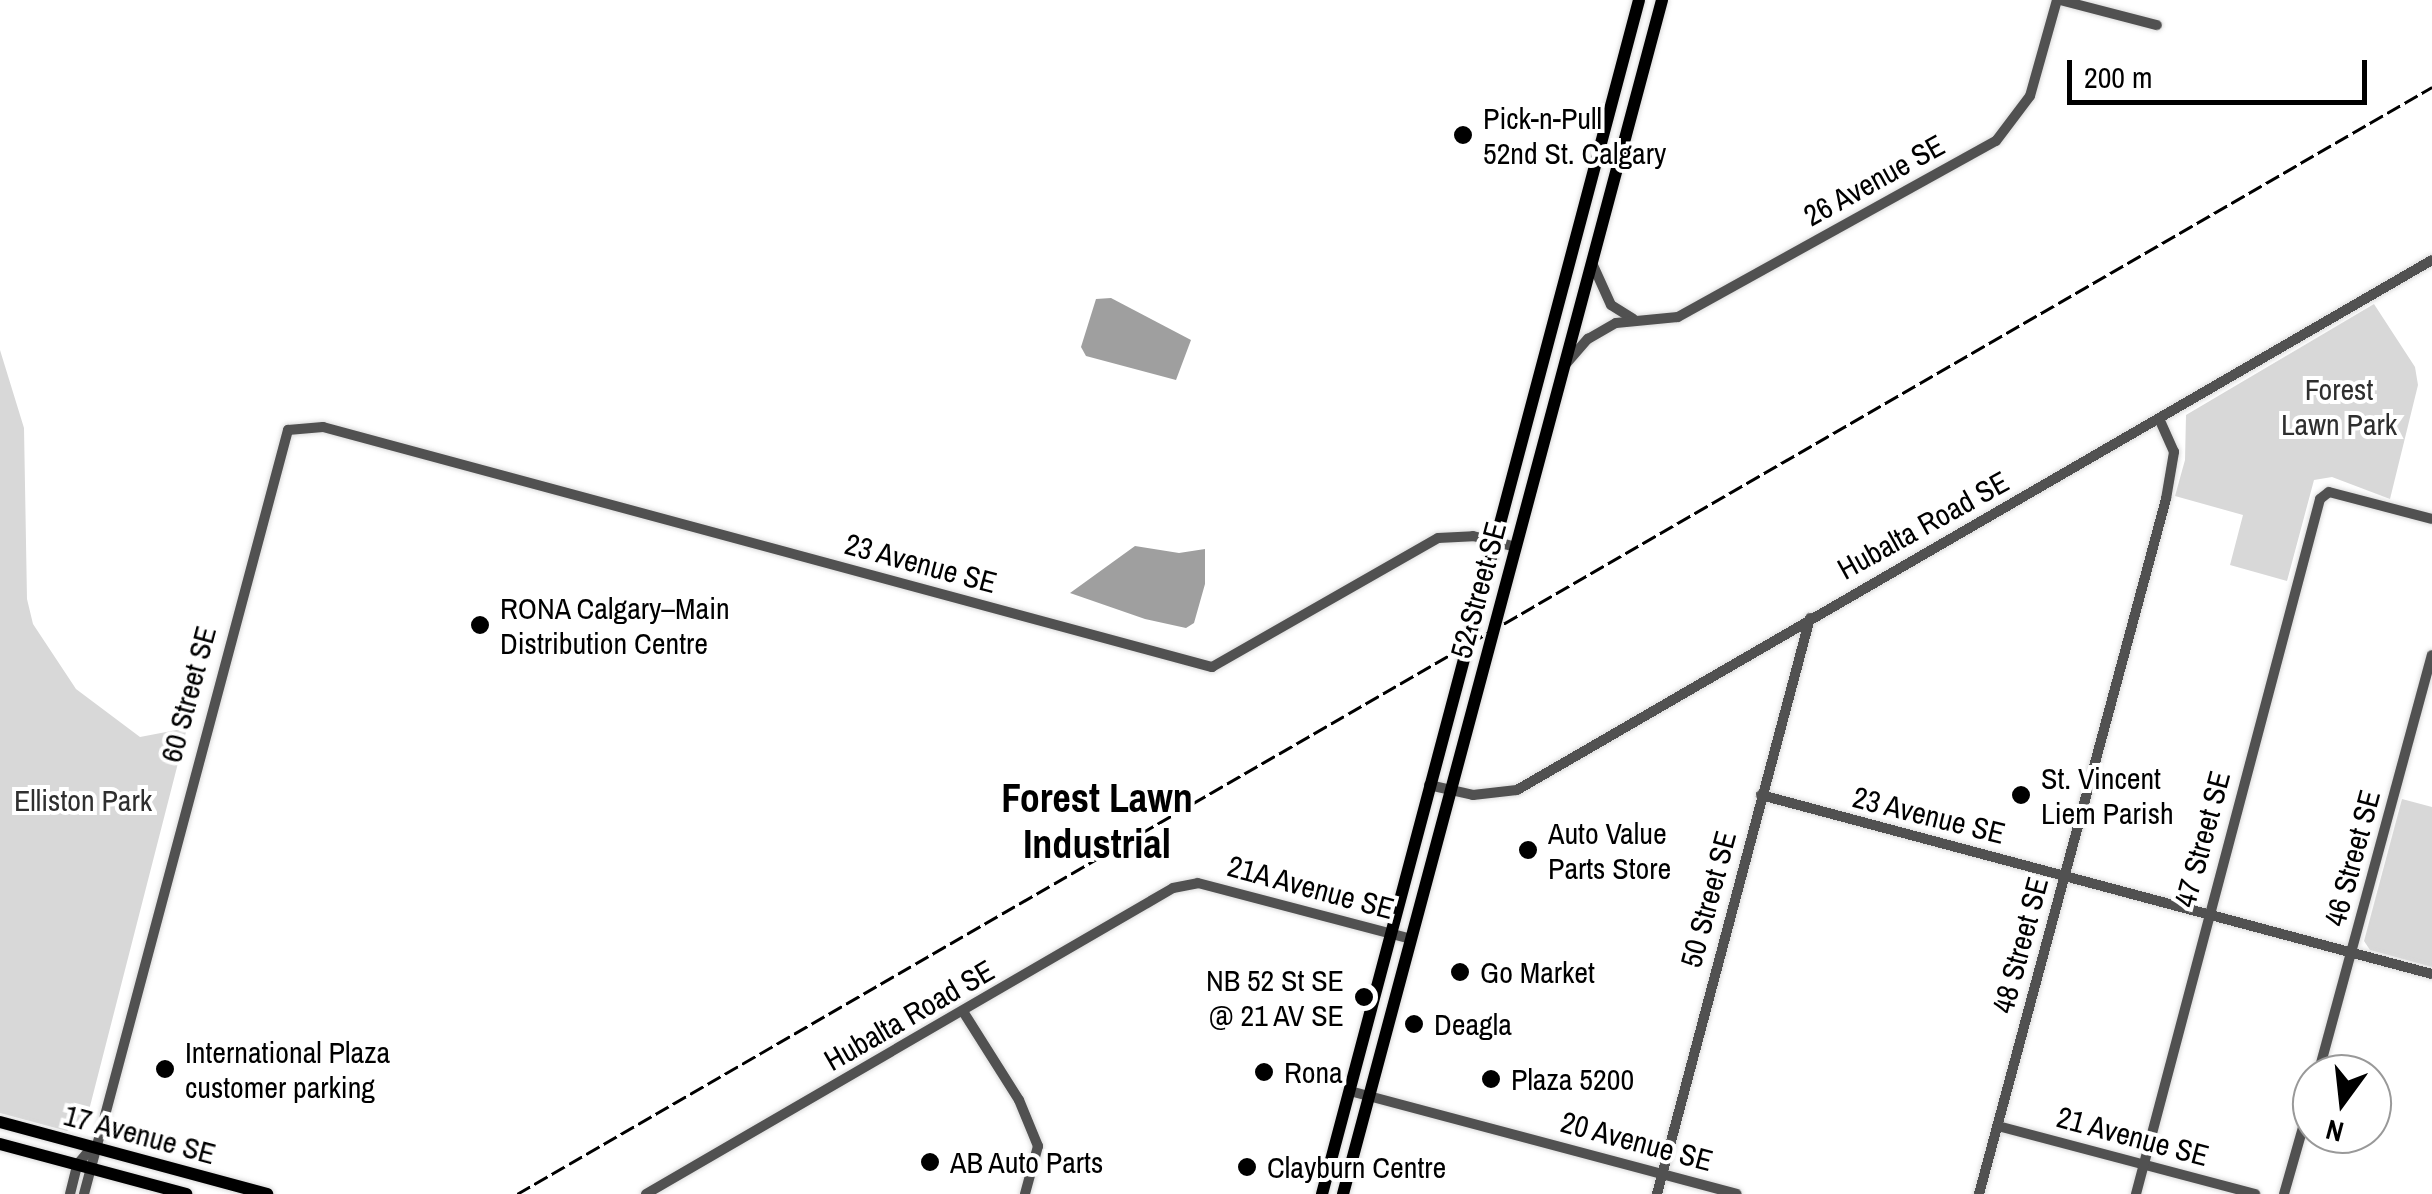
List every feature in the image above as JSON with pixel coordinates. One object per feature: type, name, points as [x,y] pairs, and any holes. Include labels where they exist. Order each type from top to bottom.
[{"type":"main road","name":"52 Street SE","points":[[1322,1194],[1639,0]]},
{"type":"main road","name":"52 Street SE","points":[[1344,1194],[1662,0]]},
{"type":"main road","name":"17 Avenue SE","points":[[0,1122],[266,1194]]},
{"type":"main road","name":"17 Avenue SE","points":[[0,1144],[186,1194]]},
{"type":"street","points":[[2058,0],[2157,25]]},
{"type":"street","name":"26 Avenue SE","points":[[1565,365],[1588,339],[1634,320],[1678,318],[1996,141],[2030,96],[2058,0]]},
{"type":"street","name":"Hubalta Road SE","points":[[1429,785],[1473,796],[1516,790],[2432,260]]},
{"type":"street","points":[[1592,263],[1611,306],[1634,320]]},
{"type":"street","name":"48 Street SE","points":[[1979,1194],[2173,471],[2174,452],[2160,420]]},
{"type":"street","name":"23 Avenue SE","points":[[288,430],[323,427],[1212,668],[1438,538],[1516,546]]},
{"type":"street","name":"60 Street SE","points":[[70,1194],[93,1147],[288,430]]},
{"type":"street","name":"47 Street SE","points":[[2136,1194],[2320,498],[2329,492],[2432,520]]},
{"type":"street","name":"50 Street SE","points":[[1657,1194],[1810,618]]},
{"type":"street","name":"46 Street SE","points":[[2324,1054],[2432,654]]},
{"type":"street","name":"23 Avenue SE","points":[[1761,795],[2432,974]]},
{"type":"street","name":"Hubalta Road SE","points":[[646,1194],[964,1014],[1173,888],[1198,883]]},
{"type":"street","name":"21A Avenue SE","points":[[1198,883],[1411,938]]},
{"type":"street","points":[[964,1014],[1019,1100],[1038,1146],[1025,1194]]},
{"type":"street","name":"20 Avenue SE","points":[[1350,1091],[1736,1194]]},
{"type":"street","name":"21 Avenue SE","points":[[1998,1126],[2255,1194]]},
{"type":"street","points":[[2284,1194],[2295,1154]]},
{"type":"street","name":"60 Street SE","points":[[84,1166],[84,1194]]},
{"type":"green space","name":"Forest Lawn Park","points":[[2374,304],[2415,367],[2418,385],[2390,499],[2332,477],[2314,480],[2287,581],[2230,565],[2243,515],[2175,496],[2185,460],[2186,415]]},
{"type":"green space","name":"Elliston Park","points":[[0,350],[24,428],[27,599],[33,624],[76,689],[140,737],[187,728],[87,1118],[67,1131],[0,1113]]},
{"type":"green space","points":[[2402,799],[2432,807],[2432,967],[2370,950],[2364,941]]},
{"type":"shaded area","points":[[1111,298],[1191,340],[1176,380],[1086,356],[1081,347],[1096,299]]},
{"type":"shaded area","points":[[1135,546],[1179,553],[1205,549],[1205,584],[1194,623],[1186,628],[1145,619],[1070,593]]},
{"type":"railway","points":[[517,1194],[2432,87]]},
{"type":"place","name":"Pick-n-Pull 52nd St. Calgary","points":[[1463,135]]},
{"type":"place","name":"RONA Calgary–Main Distribution Centre","points":[[480,625]]},
{"type":"place","name":"St. Vincent Liem Parish","points":[[2021,795]]},
{"type":"place","name":"Auto Value Parts Store","points":[[1528,850]]},
{"type":"place","name":"Go Market","points":[[1460,972]]},
{"type":"place","name":"NB 52 St SE @ 21 AV SE","points":[[1364,997]]},
{"type":"place","name":"Deagla","points":[[1414,1024]]},
{"type":"place","name":"International Plaza customer parking","points":[[165,1069]]},
{"type":"place","name":"Rona","points":[[1264,1072]]},
{"type":"place","name":"Plaza 5200","points":[[1491,1079]]},
{"type":"place","name":"AB Auto Parts","points":[[930,1162]]},
{"type":"place","name":"Clayburn Centre","points":[[1247,1167]]},
{"type":"district","name":"Forest Lawn Industrial","points":[[1097,821]]}]
